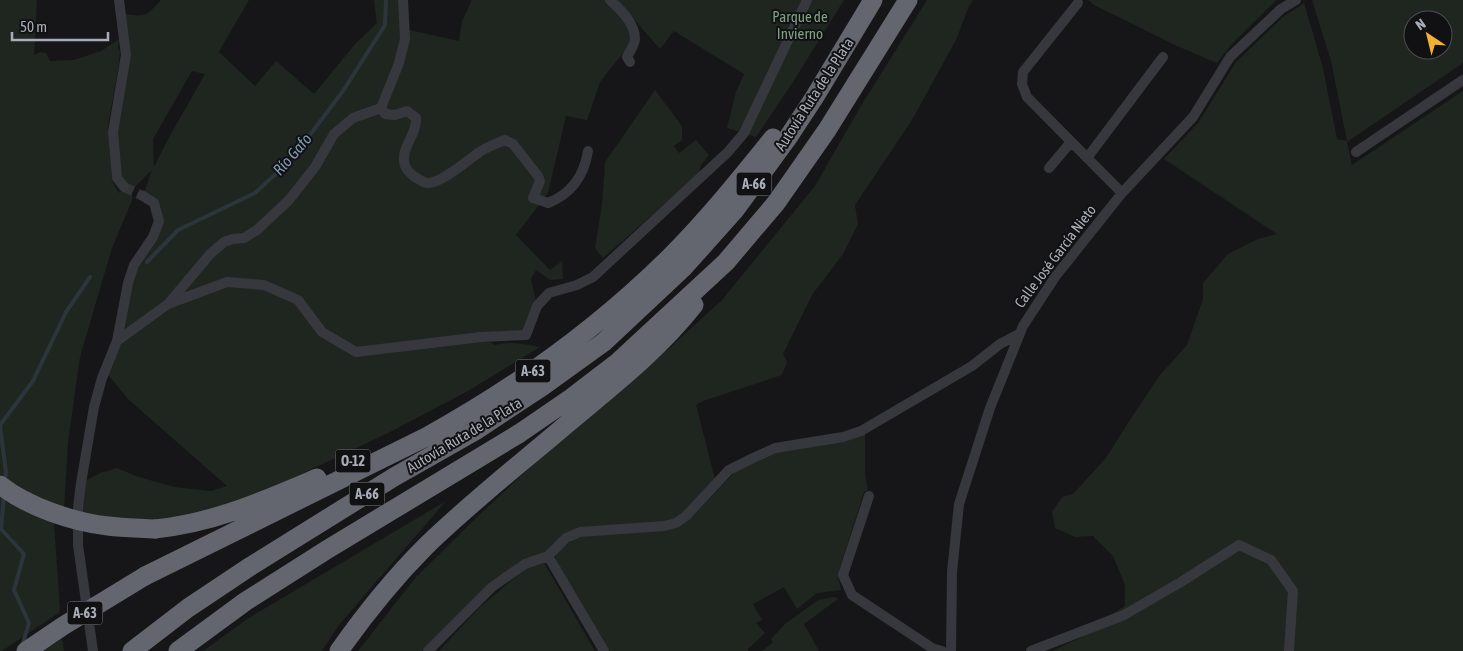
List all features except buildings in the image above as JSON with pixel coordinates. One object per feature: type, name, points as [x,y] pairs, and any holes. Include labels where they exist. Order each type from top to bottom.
[{"type":"highway","name":"Autovía Ruta de la Plata","points":[[132,651],[188,608],[251,566],[394,477],[475,431],[543,386],[604,342],[684,267],[735,210],[787,139],[814,98],[873,0]]},
{"type":"highway","name":"Autovía Ruta de la Plata","points":[[178,651],[246,601],[336,544],[520,433],[571,398],[618,362],[726,262],[776,204],[821,138],[908,0]]},
{"type":"highway","name":"A-63","points":[[26,651],[145,576],[426,436],[468,413],[541,366],[595,325],[669,258],[723,200],[838,57]]},
{"type":"highway","points":[[339,651],[372,606],[426,546],[642,360],[682,320],[726,262]]},
{"type":"highway","name":"O-12","points":[[0,484],[27,502],[45,510],[107,526],[155,529],[192,524],[225,516],[265,500],[375,450],[541,366]]},
{"type":"street","points":[[119,0],[126,55],[113,132],[117,178],[124,187]]},
{"type":"street","points":[[117,341],[168,304],[210,254],[224,242],[244,238],[257,230],[288,200],[315,168],[334,134],[353,118],[381,108],[399,63],[405,39],[403,0]]},
{"type":"street","points":[[610,0],[620,9],[634,28],[636,40],[627,57],[630,62]]},
{"type":"street","points":[[168,304],[226,282],[264,284],[298,300],[322,332],[356,352],[481,337],[526,335],[537,306],[549,294],[577,285],[593,277],[728,152],[744,133],[806,0]]},
{"type":"street","name":"Calle José García Nieto","points":[[951,651],[952,572],[959,504],[990,408],[1022,326],[1055,277],[1122,193],[1193,117],[1230,57],[1281,9],[1296,0]]},
{"type":"street","points":[[1078,3],[1023,72],[1022,84],[1027,97],[1122,193]]},
{"type":"street","points":[[1088,158],[1163,57]]},
{"type":"street","points":[[1356,152],[1463,80]]},
{"type":"street","points":[[381,108],[385,114],[395,115],[408,111],[416,118],[416,126],[404,155],[404,163],[406,170],[427,183],[449,174],[482,151],[505,140],[513,144],[538,176],[540,182],[534,198],[548,203],[561,198],[572,187],[581,174],[588,151]]},
{"type":"street","points":[[1049,168],[1071,142]]},
{"type":"street","points":[[93,651],[78,545],[78,507],[94,407],[102,378],[117,341],[128,283],[134,265],[153,237],[160,221],[154,203],[143,196]]},
{"type":"street","points":[[428,651],[492,587],[525,564],[548,556],[566,538],[580,532],[664,526],[676,523],[686,516],[729,470],[775,448],[842,437],[861,431],[972,366],[1000,344],[1019,334]]},
{"type":"street","points":[[869,496],[843,575],[852,595],[932,648],[942,651]]},
{"type":"street","points":[[1031,651],[1124,615],[1239,545],[1271,560],[1293,591],[1289,651]]},
{"type":"street","points":[[548,556],[604,651]]},
{"type":"green space","points":[[0,0],[37,0],[34,55],[40,52],[46,53],[50,61],[74,60],[101,51],[119,39],[118,70],[108,125],[112,181],[119,193],[124,187],[113,132],[126,65],[121,13],[143,15],[161,0],[249,0],[218,53],[255,86],[276,61],[314,94],[356,43],[377,23],[374,0],[403,0],[405,29],[459,41],[462,21],[472,0],[610,0],[620,9],[635,41],[600,82],[587,120],[566,116],[548,193],[516,235],[550,270],[562,261],[563,279],[550,280],[536,270],[531,279],[537,306],[526,335],[482,337],[495,345],[512,343],[540,347],[468,391],[390,432],[251,498],[195,515],[154,520],[105,517],[78,511],[81,483],[100,473],[117,468],[136,476],[174,487],[211,491],[227,486],[129,400],[105,371],[128,283],[159,221],[154,203],[143,196],[152,170],[131,191],[133,198],[112,248],[80,357],[68,442],[64,509],[23,489],[0,474]],"holes":[[[192,71],[205,74],[167,141],[154,167],[153,139]]]},
{"type":"green space","name":"Parque de Invierno","points":[[617,0],[844,0],[756,137],[727,128],[736,92],[744,74],[674,31],[660,49]]},
{"type":"green space","points":[[927,0],[973,0],[956,40],[912,120],[855,205],[858,224],[843,254],[812,295],[783,354],[787,362],[782,375],[696,405],[716,483],[676,523],[580,532],[525,564],[428,651],[358,651],[416,577],[477,517],[540,458],[665,352],[722,300],[815,186],[859,109]]},
{"type":"green space","points":[[1088,0],[1276,0],[1238,38],[1217,63],[1177,46],[1094,5]]},
{"type":"green space","points":[[1312,0],[1463,0],[1463,63],[1347,142],[1352,165],[1463,91],[1463,651],[1052,651],[1084,636],[1083,631],[1125,606],[1125,585],[1113,556],[1093,536],[1075,537],[1055,528],[1052,512],[1062,497],[1073,494],[1106,458],[1160,375],[1187,345],[1203,299],[1203,283],[1228,254],[1258,239],[1277,234],[1164,159],[1198,123],[1236,62],[1283,17],[1304,3],[1323,68],[1337,139],[1347,141],[1331,61]]},
{"type":"green space","points":[[655,90],[682,126],[682,140],[674,146],[679,153],[696,140],[709,155],[701,165],[699,174],[603,258],[595,248],[602,205],[605,162]]},
{"type":"green space","points":[[865,432],[865,475],[868,490],[864,492],[840,568],[838,577],[841,590],[817,593],[797,609],[784,587],[753,604],[762,620],[756,623],[765,633],[748,651],[608,651],[556,563],[556,554],[574,538],[679,525],[692,517],[739,468],[777,451]]},
{"type":"green space","points":[[0,494],[54,522],[60,612],[2,651],[0,651]]},
{"type":"green space","points":[[446,501],[339,625],[322,651],[203,651],[247,619]]},
{"type":"green space","points":[[543,561],[595,651],[439,651],[479,608],[525,569]]},
{"type":"green space","points":[[834,597],[838,599],[804,624],[819,651],[762,651],[773,642],[771,639],[785,624],[818,600]]},
{"type":"green space","points":[[62,639],[64,651],[43,651]]},
{"type":"waterway","name":"Río Gafo","points":[[147,262],[178,230],[255,193],[291,160],[343,91],[385,25],[386,0]]},
{"type":"waterway","name":"Río Gafo","points":[[0,425],[33,381],[66,312],[90,277]]},
{"type":"waterway","name":"Río Gafo","points":[[0,426],[6,472],[5,481]]},
{"type":"waterway","name":"Río Gafo","points":[[4,495],[1,529],[24,554],[14,590],[29,623],[22,646]]},
{"type":"tunnel","points":[[124,187],[143,196]]}]
